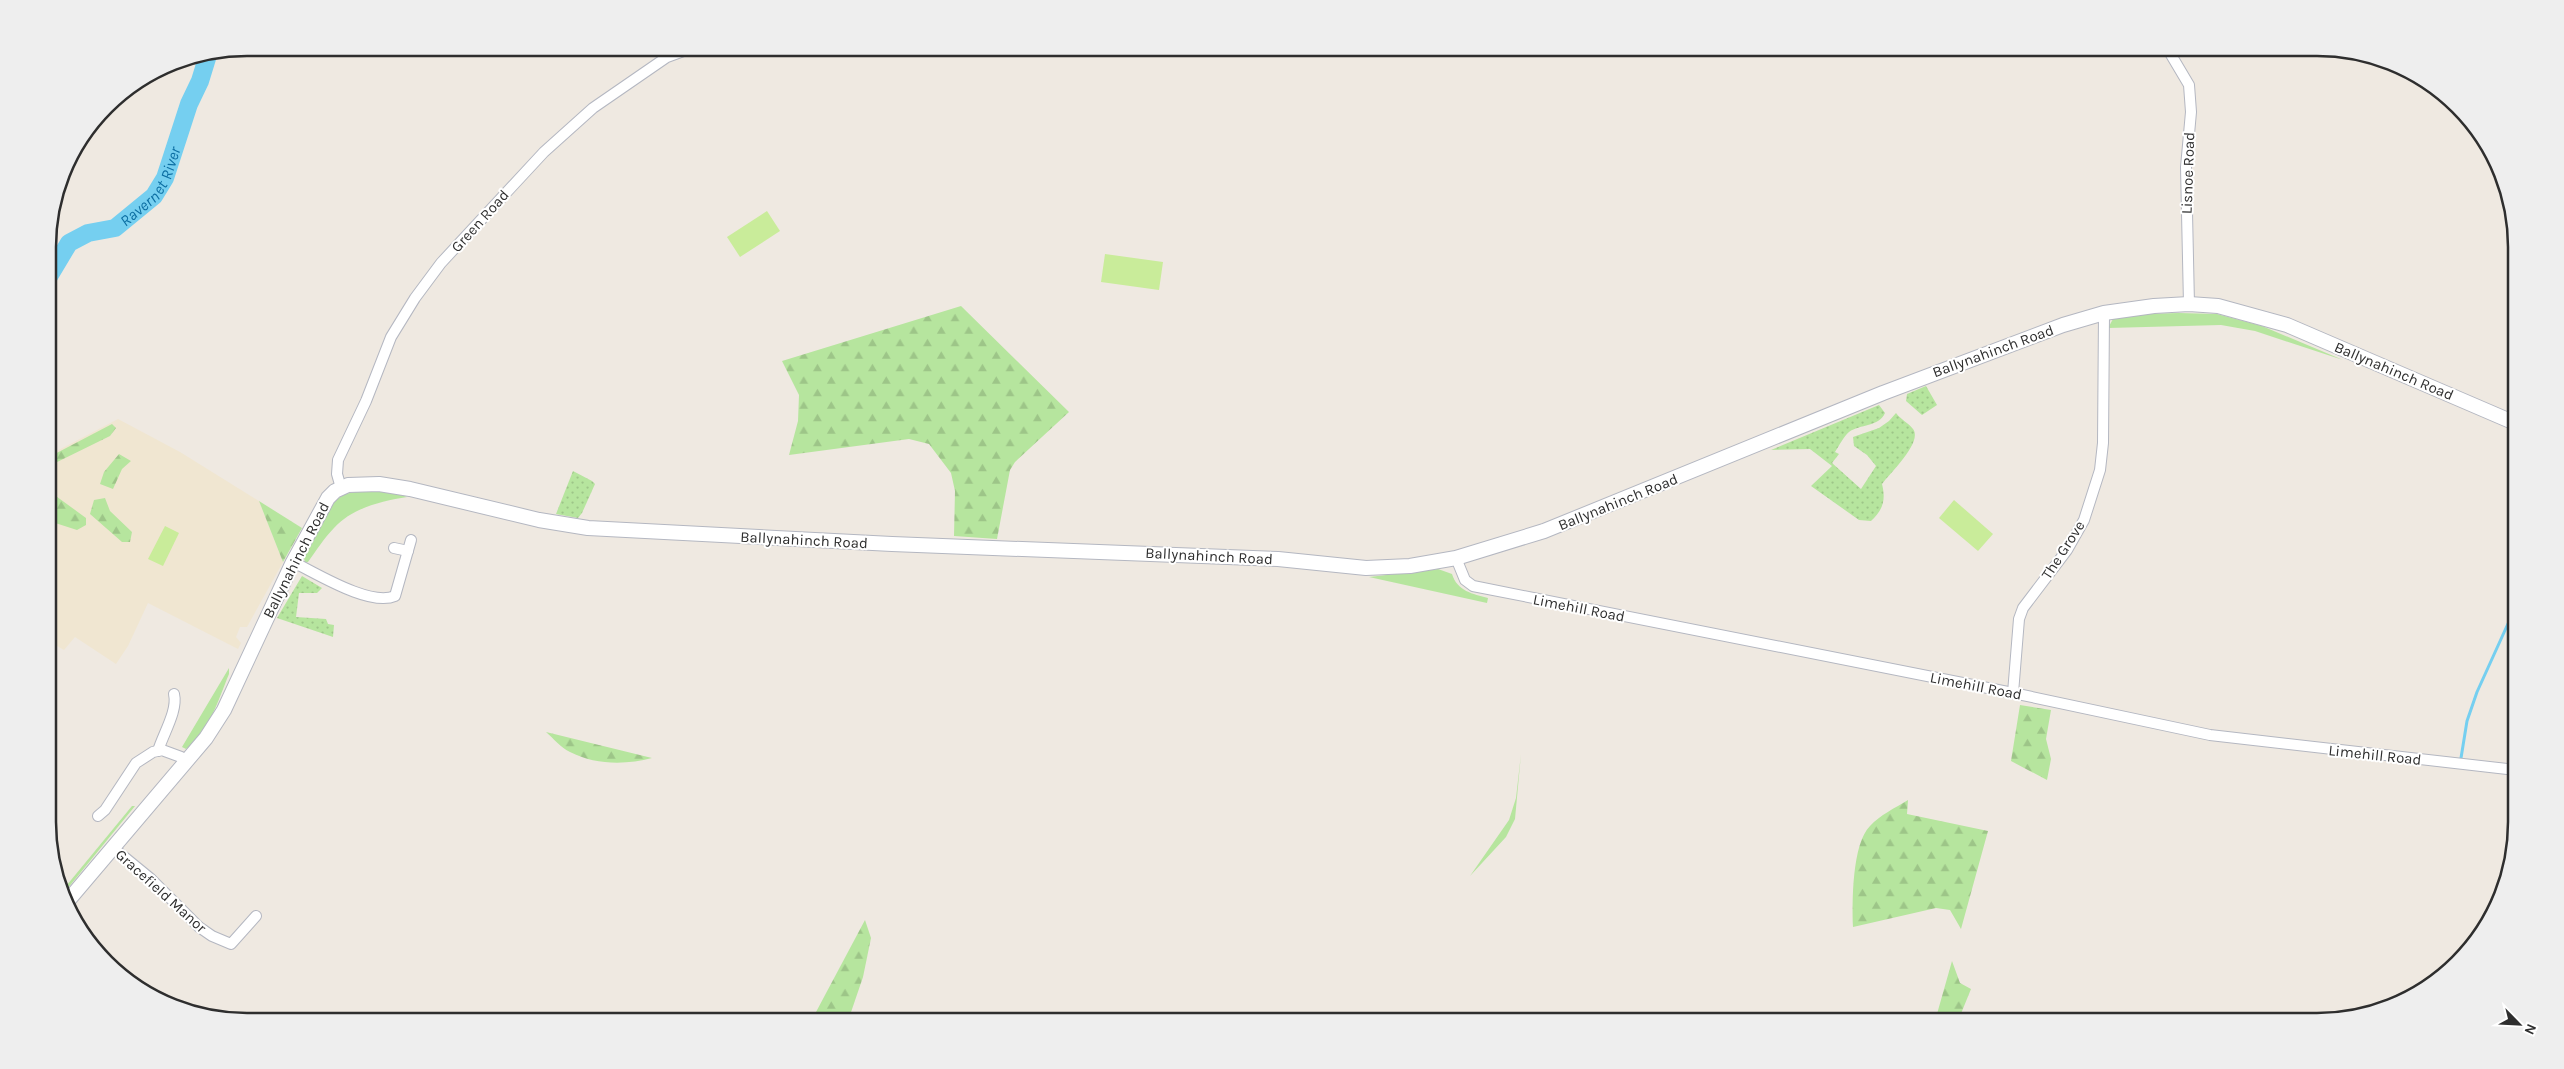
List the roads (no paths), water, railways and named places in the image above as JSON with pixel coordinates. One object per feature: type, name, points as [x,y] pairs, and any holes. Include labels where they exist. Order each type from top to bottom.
[{"type":"street","name":"Green Road","points":[[341,488],[337,474],[338,460],[366,401],[392,337],[415,298],[441,263],[544,152],[593,108],[670,56]]},
{"type":"street","name":"Lisnoe Road","points":[[2172,56],[2189,85],[2190,112],[2186,168],[2189,304]]},
{"type":"street","name":"Ballynahinch Road","points":[[72,896],[206,738],[224,710],[293,562],[328,498],[341,488],[361,483],[410,489],[539,520],[598,529],[884,544],[1268,558],[1366,568],[1410,566],[1456,558],[1544,531],[1956,364],[2030,336],[2104,313],[2154,306],[2189,304],[2218,306],[2287,325],[2508,420]]},
{"type":"street","name":"The Grove","points":[[2013,693],[2020,619],[2023,608],[2067,550],[2084,520],[2100,470],[2103,443],[2104,313]]},
{"type":"street","points":[[293,562],[348,589],[387,600],[395,596],[411,540]]},
{"type":"street","points":[[394,548],[408,551]]},
{"type":"street","name":"Limehill Road","points":[[1456,558],[1464,580],[1473,586],[2013,693],[2210,735],[2508,769]]},
{"type":"street","points":[[158,751],[176,701],[174,694]]},
{"type":"street","points":[[98,816],[105,810],[136,763],[158,751],[172,753],[186,762]]},
{"type":"street","name":"Gracefield Manor","points":[[112,847],[151,879],[198,927],[212,936],[231,944],[256,916]]},
{"type":"waterway","name":"Ravernet River","points":[[56,265],[69,243],[88,233],[115,228],[154,196],[165,178],[189,104],[200,81],[206,61]]},
{"type":"waterway","points":[[2461,758],[2467,721],[2477,692],[2508,624]]}]
